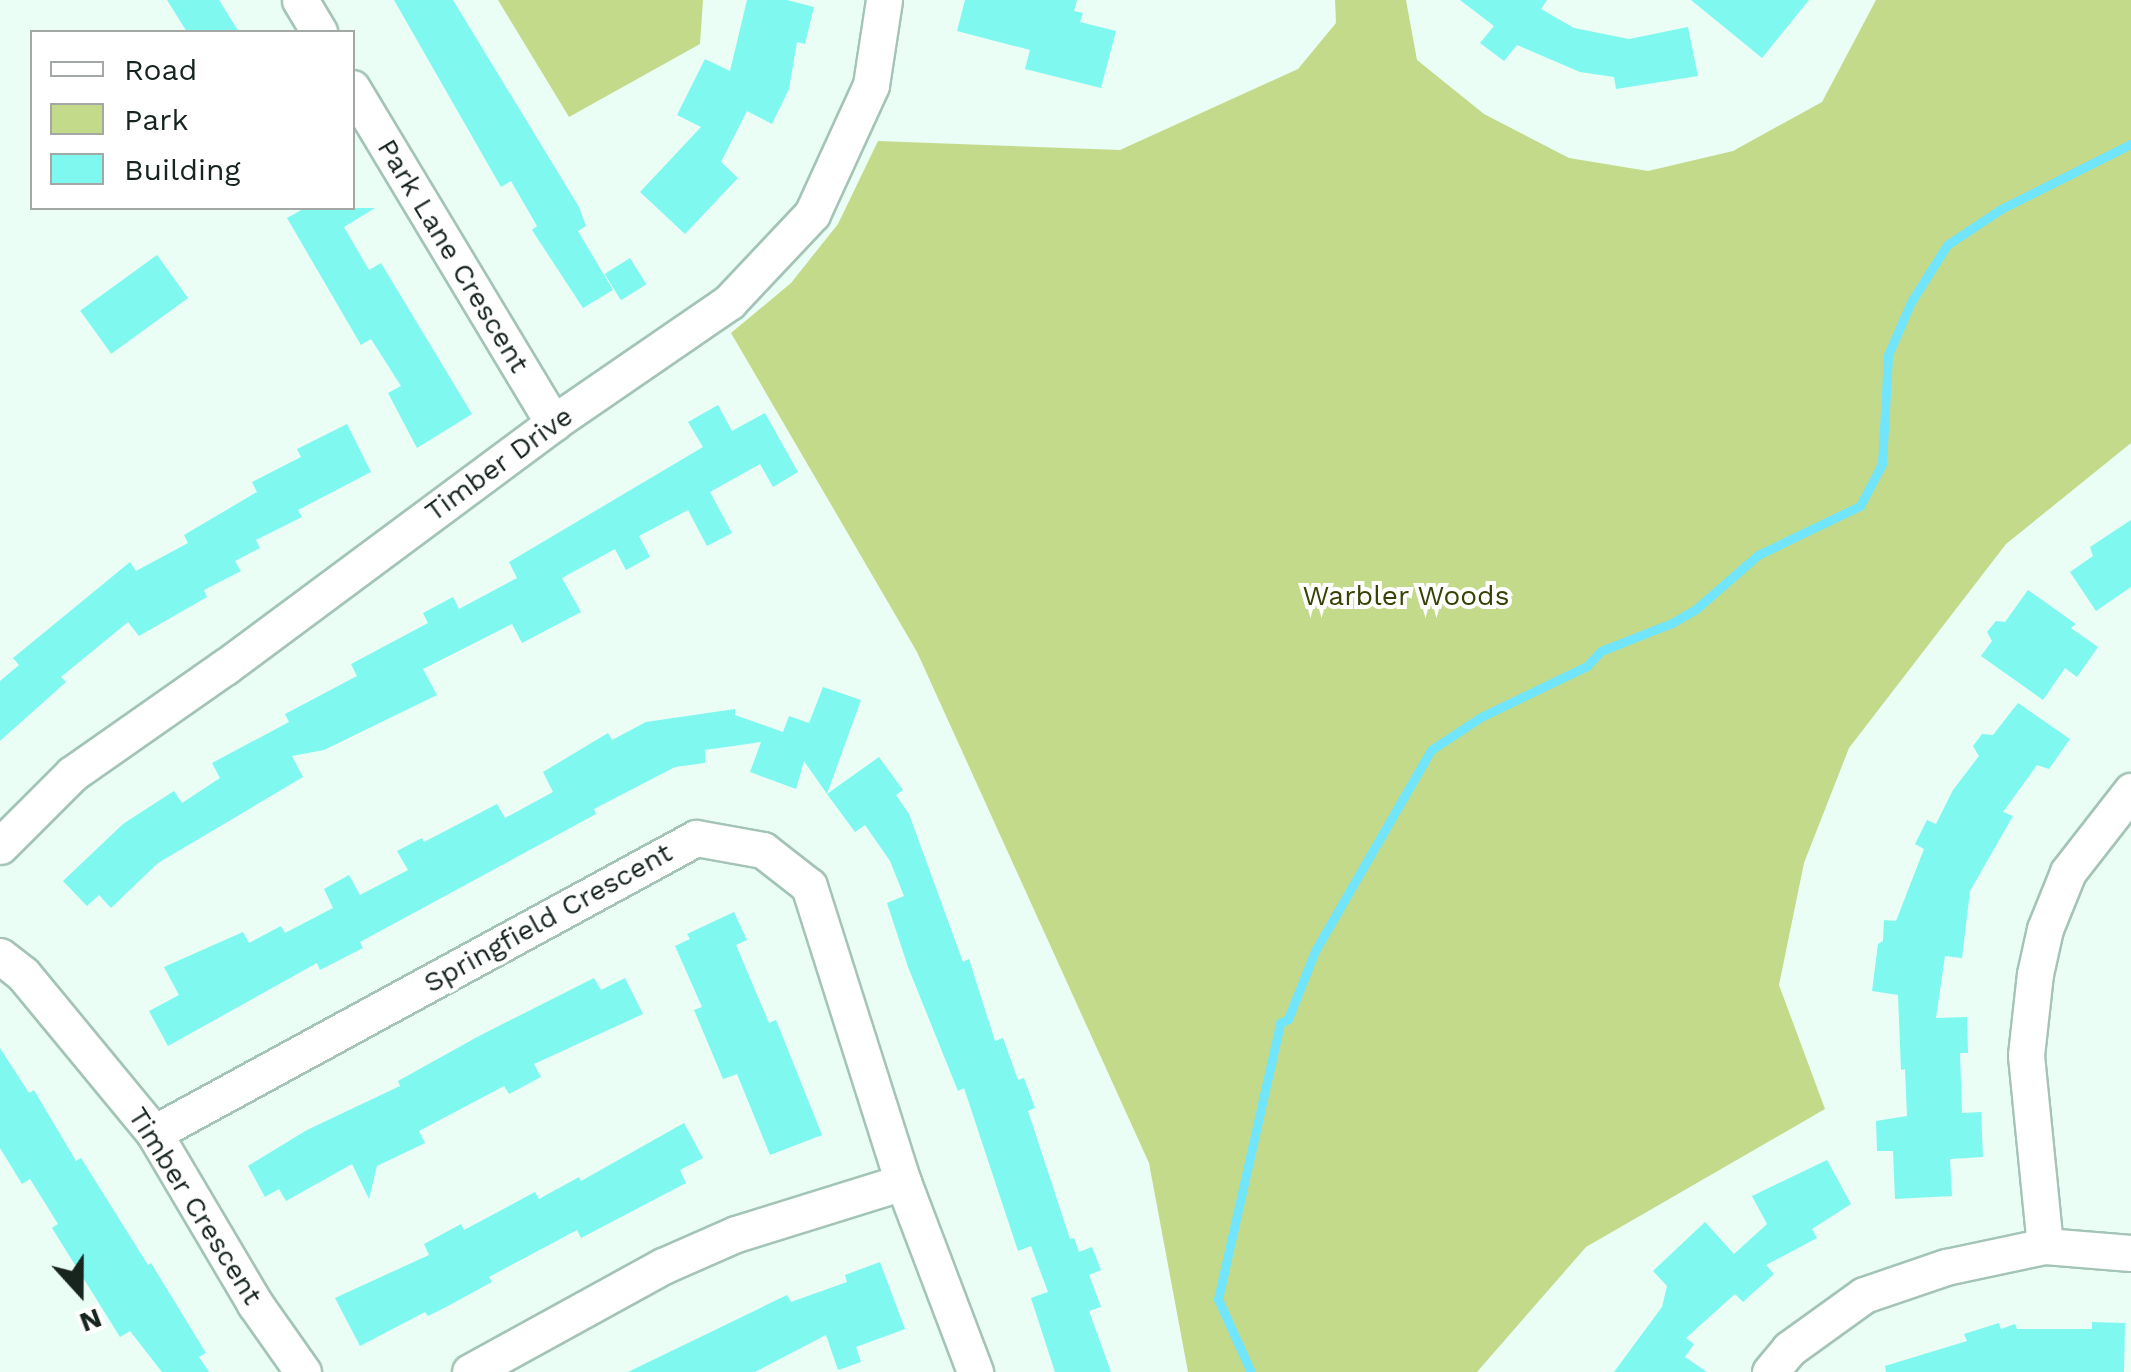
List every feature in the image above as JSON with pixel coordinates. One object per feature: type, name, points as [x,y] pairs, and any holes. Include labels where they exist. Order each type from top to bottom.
[{"type":"street","points":[[300,0],[318,30]]},
{"type":"street","name":"Timber Drive","points":[[0,846],[72,774],[553,423],[729,302],[812,214],[872,85],[884,0]]},
{"type":"street","name":"Park Lane Crescent","points":[[355,93],[553,423]]},
{"type":"street","points":[[2045,1246],[2026,1056],[2036,974],[2045,929],[2068,872],[2131,790]]},
{"type":"street","name":"Springfield Crescent","points":[[154,1133],[696,838],[763,850],[809,886],[902,1182],[975,1372]]},
{"type":"street","name":"Timber Crescent","points":[[0,956],[23,974],[154,1133],[255,1304],[303,1372]]},
{"type":"street","points":[[470,1372],[663,1266],[736,1234],[902,1182]]},
{"type":"street","points":[[1770,1372],[1788,1349],[1864,1295],[1946,1268],[2045,1246],[2131,1253]]},
{"type":"green space","points":[[498,0],[703,0],[700,44],[569,117]]},
{"type":"green space","name":"Warbler Woods","points":[[1335,0],[1406,0],[1417,60],[1484,114],[1569,158],[1648,171],[1733,151],[1822,102],[1876,0],[2131,0],[2131,443],[2006,544],[1849,748],[1804,863],[1779,985],[1825,1109],[1586,1247],[1477,1372],[1188,1372],[1149,1163],[917,652],[731,333],[791,283],[838,224],[878,141],[1120,150],[1298,69],[1336,23]]},
{"type":"building","points":[[167,0],[219,0],[238,30],[186,30]]},
{"type":"building","points":[[394,0],[453,0],[579,207],[586,226],[578,231],[613,290],[583,308],[532,230],[537,226],[511,181],[501,187]]},
{"type":"building","points":[[747,0],[787,0],[814,7],[805,44],[797,42],[789,89],[772,124],[747,111],[721,162],[738,178],[685,234],[640,192],[701,127],[677,115],[705,59],[730,71]]},
{"type":"building","points":[[965,0],[1077,0],[1074,11],[1083,13],[1080,22],[1116,31],[1101,88],[1025,69],[1030,50],[957,31]]},
{"type":"building","points":[[1460,0],[1547,0],[1541,9],[1574,28],[1629,39],[1688,27],[1698,76],[1616,89],[1614,77],[1580,72],[1517,45],[1504,61],[1480,43],[1494,26]]},
{"type":"building","points":[[1691,0],[1809,0],[1762,58]]},
{"type":"building","points":[[375,208],[344,227],[369,270],[381,263],[472,414],[417,448],[388,393],[401,386],[371,339],[361,345],[287,218],[301,210]]},
{"type":"building","points":[[157,255],[188,298],[111,354],[80,311]]},
{"type":"building","points":[[630,258],[646,284],[621,300],[605,274]]},
{"type":"building","points":[[718,405],[732,431],[765,413],[798,472],[773,487],[760,464],[710,492],[732,533],[707,546],[688,510],[639,536],[650,557],[626,570],[615,549],[562,578],[581,612],[522,643],[512,624],[423,669],[437,695],[324,750],[292,756],[303,777],[158,863],[111,908],[99,895],[87,906],[63,881],[123,824],[174,791],[182,803],[220,778],[212,763],[289,722],[285,714],[357,676],[351,664],[428,623],[423,613],[453,597],[459,609],[517,578],[509,562],[703,447],[688,422]]},
{"type":"building","points":[[347,424],[371,472],[298,510],[302,517],[256,540],[260,548],[235,561],[241,571],[204,590],[207,597],[139,636],[128,622],[61,677],[66,682],[0,741],[0,681],[19,665],[13,658],[130,562],[136,571],[188,543],[184,535],[257,492],[252,482],[301,457],[297,449]]},
{"type":"building","points":[[2131,520],[2131,587],[2096,611],[2070,572],[2093,556],[2090,547]]},
{"type":"building","points":[[2028,590],[2076,624],[2071,628],[2098,647],[2077,677],[2065,668],[2043,700],[1981,656],[1992,641],[1987,632],[1996,621],[2005,622]]},
{"type":"building","points":[[823,687],[861,700],[827,794],[804,761],[796,789],[750,772],[761,742],[705,750],[705,763],[675,767],[594,809],[596,814],[360,942],[363,948],[320,970],[317,963],[168,1046],[149,1011],[179,995],[164,967],[243,932],[249,943],[281,926],[285,933],[333,908],[324,889],[349,875],[360,895],[408,870],[397,851],[422,838],[424,842],[497,804],[505,818],[553,792],[543,772],[608,733],[612,740],[646,722],[735,709],[735,715],[783,732],[789,716],[809,723]]},
{"type":"building","points":[[2018,703],[2070,739],[2049,769],[2037,765],[2003,812],[2013,816],[1970,891],[1962,958],[1945,956],[1936,1018],[1967,1017],[1968,1053],[1960,1053],[1962,1113],[1981,1112],[1983,1157],[1950,1159],[1952,1196],[1895,1199],[1893,1151],[1877,1151],[1876,1121],[1907,1116],[1905,1069],[1901,1070],[1898,995],[1872,991],[1878,944],[1883,941],[1884,920],[1896,921],[1924,849],[1915,844],[1927,820],[1936,824],[1953,790],[1979,756],[1973,746],[1982,734],[1993,735]]},
{"type":"building","points":[[879,757],[903,790],[896,795],[909,814],[963,962],[969,959],[995,1041],[1003,1038],[1018,1080],[1024,1078],[1035,1108],[1028,1111],[1070,1239],[1074,1238],[1079,1252],[1092,1247],[1101,1270],[1089,1275],[1101,1307],[1089,1311],[1111,1372],[1055,1372],[1031,1298],[1048,1292],[1031,1246],[1018,1251],[964,1088],[958,1091],[887,903],[904,896],[890,861],[865,825],[855,832],[827,794]]},
{"type":"building","points":[[734,912],[747,940],[736,945],[769,1023],[776,1020],[822,1135],[770,1155],[737,1074],[723,1079],[694,1010],[702,1007],[675,946],[690,939],[687,934]]},
{"type":"building","points":[[594,978],[601,990],[625,978],[643,1014],[534,1064],[541,1077],[509,1094],[504,1086],[419,1131],[425,1143],[377,1166],[369,1199],[352,1164],[286,1201],[279,1189],[265,1197],[248,1166],[307,1130],[400,1086],[398,1081],[479,1036]]},
{"type":"building","points":[[0,1048],[29,1093],[34,1090],[76,1161],[81,1158],[148,1265],[151,1263],[206,1353],[199,1357],[209,1372],[162,1372],[130,1331],[120,1337],[52,1228],[58,1224],[30,1179],[22,1184],[0,1148]]},
{"type":"building","points":[[684,1123],[703,1158],[680,1170],[686,1183],[581,1238],[577,1230],[489,1277],[492,1282],[446,1307],[428,1316],[425,1312],[360,1346],[335,1298],[429,1255],[424,1244],[461,1224],[464,1230],[535,1192],[539,1199],[579,1177],[581,1181]]},
{"type":"building","points":[[1827,1160],[1851,1204],[1812,1229],[1817,1238],[1766,1265],[1774,1274],[1743,1302],[1735,1294],[1686,1338],[1694,1344],[1685,1357],[1707,1372],[1614,1372],[1662,1307],[1667,1286],[1653,1271],[1705,1222],[1734,1254],[1767,1224],[1752,1196]]},
{"type":"building","points":[[880,1262],[905,1329],[856,1347],[861,1362],[838,1370],[826,1335],[755,1372],[628,1372],[787,1295],[791,1302],[847,1282],[845,1275]]},
{"type":"building","points":[[2092,1322],[2125,1323],[2124,1372],[1886,1372],[1885,1366],[1967,1341],[1964,1334],[1999,1323],[2001,1329],[2015,1324],[2017,1329],[2092,1329]]},
{"type":"waterway","points":[[1251,1372],[1218,1299],[1280,1023],[1288,1019],[1315,951],[1431,750],[1481,717],[1587,666],[1601,651],[1672,623],[1696,609],[1758,555],[1860,506],[1882,464],[1888,355],[1911,302],[1947,245],[2001,209],[2131,144]]}]
